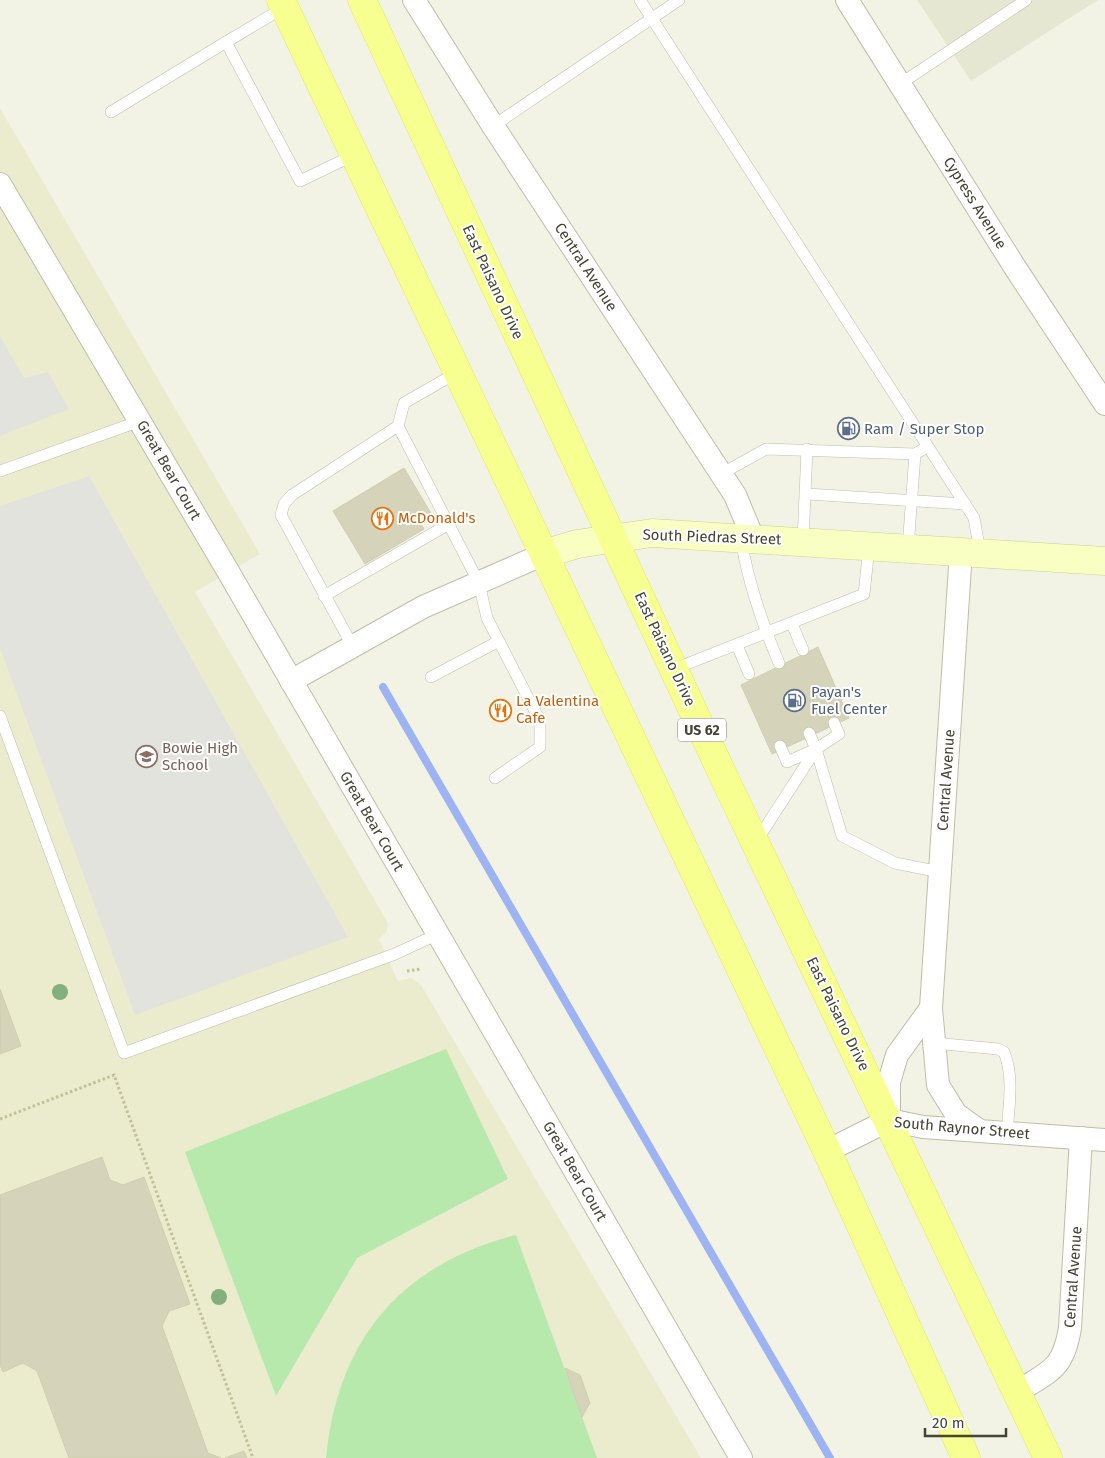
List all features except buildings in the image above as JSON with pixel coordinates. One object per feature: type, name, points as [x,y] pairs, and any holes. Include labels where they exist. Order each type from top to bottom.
[{"type":"main road","name":"East Paisano Drive","points":[[362,0],[674,669],[1048,1458]]},
{"type":"main road","points":[[283,3],[827,1151],[966,1458]]},
{"type":"main road","name":"South Piedras Street","points":[[544,554],[577,544],[613,537],[652,533],[747,537],[1105,561]]},
{"type":"street","name":"Central Avenue","points":[[414,0],[493,126],[738,498],[747,537]]},
{"type":"street","name":"Cypress Avenue","points":[[847,0],[1105,404]]},
{"type":"street","name":"Great Bear Court","points":[[0,184],[140,420],[741,1458]]},
{"type":"street","name":"Central Avenue","points":[[970,552],[940,872],[931,1008],[938,1085],[956,1114],[977,1129]]},
{"type":"street","name":"South Piedras Street","points":[[291,681],[352,645],[423,607],[544,554]]},
{"type":"street","points":[[889,1120],[889,1082],[897,1055],[931,1008]]},
{"type":"street","name":"South Raynor Street","points":[[827,1151],[889,1120],[923,1126],[1105,1140]]},
{"type":"street","name":"Central Avenue","points":[[1017,1392],[1059,1363],[1066,1350],[1070,1328],[1081,1138]]},
{"type":"lane","points":[[640,0],[974,518],[970,552]]},
{"type":"lane","points":[[493,126],[679,0]]},
{"type":"lane","points":[[900,84],[1026,0]]},
{"type":"lane","points":[[111,112],[226,42],[283,3]]},
{"type":"lane","points":[[226,42],[300,181],[354,155]]},
{"type":"lane","points":[[458,372],[404,403],[398,426],[479,583],[487,618],[540,721],[540,746],[495,778]]},
{"type":"lane","points":[[0,471],[140,420]]},
{"type":"lane","points":[[352,645],[282,515],[284,504],[292,495],[398,426]]},
{"type":"lane","points":[[721,474],[766,449],[807,449],[844,455],[877,456],[915,454],[927,447]]},
{"type":"lane","points":[[803,541],[807,494],[807,449]]},
{"type":"lane","points":[[908,548],[915,454]]},
{"type":"lane","points":[[841,496],[842,483]]},
{"type":"lane","points":[[873,498],[874,486]]},
{"type":"lane","points":[[807,494],[964,504]]},
{"type":"lane","points":[[324,596],[449,524]]},
{"type":"lane","points":[[747,537],[746,570],[766,633],[779,663]]},
{"type":"lane","points":[[674,669],[864,594],[870,545]]},
{"type":"lane","points":[[792,624],[803,650]]},
{"type":"lane","points":[[431,677],[499,641]]},
{"type":"lane","points":[[737,645],[750,674]]},
{"type":"lane","points":[[0,716],[124,1053],[395,954],[438,934]]},
{"type":"lane","points":[[780,746],[787,762],[816,749],[839,734],[834,722]]},
{"type":"lane","points":[[809,733],[816,749],[842,836],[895,864],[940,872]]},
{"type":"lane","points":[[756,842],[816,749]]},
{"type":"lane","points":[[934,1043],[998,1049],[1004,1052],[1009,1062],[1010,1092],[1007,1132]]},
{"type":"path","points":[[0,1118],[114,1075],[252,1458]]},
{"type":"shaded area","points":[[917,0],[1098,0],[971,81]]},
{"type":"shaded area","name":"Bowie High School","points":[[0,108],[260,554],[195,592],[388,923],[387,931],[379,939],[398,981],[411,978],[421,985],[701,1458],[0,1458]]},
{"type":"shaded area","points":[[0,336],[24,378],[48,372],[69,409],[0,436]]},
{"type":"shaded area","points":[[89,476],[348,937],[135,1015],[0,648],[0,506]]},
{"type":"green space","points":[[446,1049],[508,1179],[357,1258],[276,1396],[185,1152]]},
{"type":"green space","points":[[516,1235],[597,1458],[326,1458],[333,1416],[344,1377],[361,1343],[382,1313],[408,1287],[439,1265],[475,1248]]},
{"type":"waterway","points":[[383,687],[830,1458]]},
{"type":"place","name":"Ram / Super Stop","points":[[848,429]]},
{"type":"place","name":"McDonald's","points":[[382,518]]},
{"type":"place","name":"Payan's Fuel Center","points":[[795,701]]},
{"type":"place","name":"La Valentina Cafe","points":[[500,710]]},
{"type":"place","name":"Bowie High School","points":[[146,757]]}]
